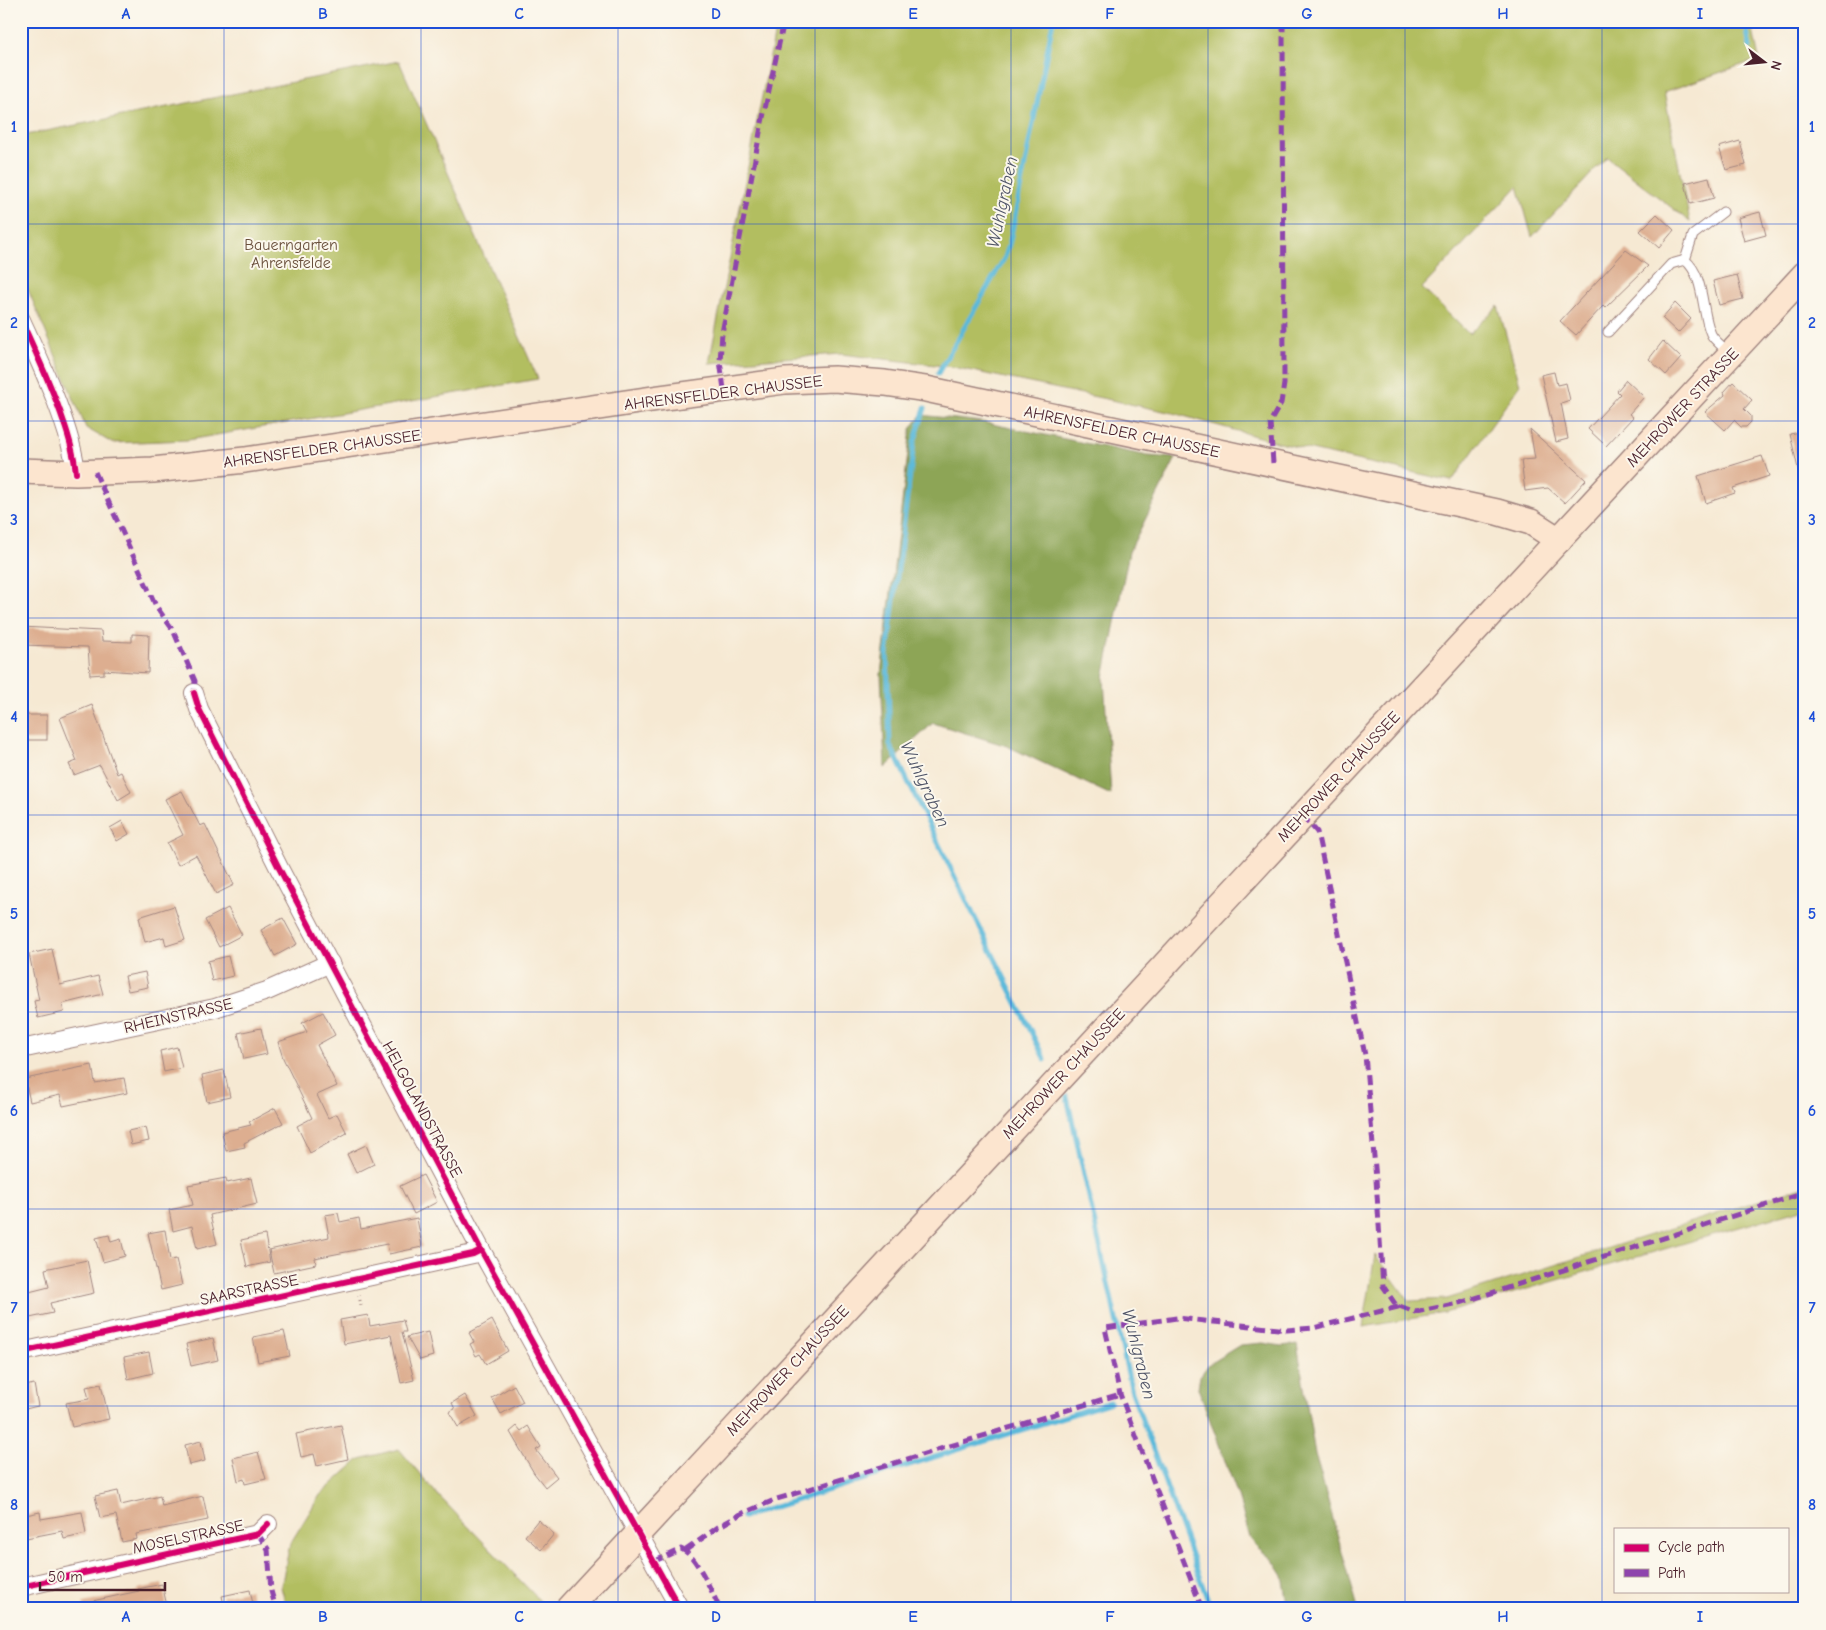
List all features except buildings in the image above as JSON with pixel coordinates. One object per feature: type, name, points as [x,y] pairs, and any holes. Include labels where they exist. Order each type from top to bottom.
[{"type":"main road","name":"MEHROWER STRASSE","points":[[1559,540],[1805,274]]},
{"type":"main road","name":"AHRENSFELDER CHAUSSEE","points":[[21,472],[76,473],[153,470],[246,460],[659,398],[784,381],[834,379],[885,383],[926,389],[1497,512],[1531,522],[1559,540]]},
{"type":"main road","name":"MEHROWER CHAUSSEE","points":[[568,1609],[1559,540]]},
{"type":"street","points":[[21,320],[65,428],[74,454],[76,473]]},
{"type":"street","name":"HELGOLANDSTRASSE","points":[[194,693],[199,709],[212,736],[481,1250],[680,1609]]},
{"type":"street","name":"RHEINSTRASSE","points":[[21,1049],[241,1000],[330,963]]},
{"type":"street","name":"SAARSTRASSE","points":[[21,1352],[453,1258],[481,1250]]},
{"type":"street","name":"MOSELSTRASSE","points":[[21,1587],[258,1534],[268,1524]]},
{"type":"lane","points":[[1685,260],[1693,235],[1723,212]]},
{"type":"lane","points":[[1608,332],[1671,264],[1685,260]]},
{"type":"lane","points":[[1685,260],[1692,266],[1711,335],[1731,354]]},
{"type":"path","points":[[359,1296],[361,1306]]},
{"type":"green space","points":[[777,21],[1751,21],[1759,59],[1664,92],[1690,222],[1607,157],[1532,237],[1518,186],[1422,288],[1469,334],[1498,306],[1520,385],[1452,481],[1284,444],[1173,413],[953,367],[841,354],[709,363]]},
{"type":"green space","name":"Bauerngarten Ahrensfelde","points":[[399,61],[538,379],[188,440],[112,443],[86,428],[21,273],[21,136]]},
{"type":"green space","points":[[921,415],[982,422],[1148,456],[1176,458],[1129,552],[1104,678],[1111,795],[1007,746],[933,723],[885,768],[881,674],[911,429]]},
{"type":"green space","points":[[1805,1186],[1805,1208],[1445,1313],[1363,1327],[1375,1255],[1409,1301],[1447,1299]]},
{"type":"green space","points":[[1263,1343],[1282,1346],[1297,1344],[1315,1454],[1358,1609],[1289,1609],[1283,1576],[1273,1560],[1256,1546],[1250,1538],[1238,1496],[1198,1388],[1200,1376],[1209,1364],[1240,1345]]},
{"type":"green space","points":[[399,1449],[436,1493],[542,1603],[538,1609],[287,1609],[281,1587],[290,1544],[320,1495],[360,1459]]},
{"type":"waterway","name":"Wuhlgraben","points":[[938,373],[1005,257],[1010,241],[1053,21]]},
{"type":"waterway","points":[[1745,21],[1750,47]]},
{"type":"waterway","name":"Wuhlgraben","points":[[925,408],[914,443],[887,654],[890,745],[1045,1060]]},
{"type":"waterway","name":"Wuhlgraben","points":[[1067,1097],[1132,1392],[1211,1609]]},
{"type":"waterway","points":[[743,1517],[1111,1402]]},
{"type":"marked path","points":[[724,389],[720,361],[722,333],[761,127],[784,21]]},
{"type":"marked path","points":[[1273,463],[1270,422],[1281,403],[1284,384],[1283,21]]},
{"type":"marked path","points":[[95,472],[156,606],[173,630],[195,681],[194,693]]},
{"type":"marked path","points":[[1302,815],[1317,832],[1365,1055],[1383,1286],[1396,1305],[1416,1312],[1463,1302],[1805,1193]]},
{"type":"marked path","points":[[1202,1609],[1120,1394],[1105,1328],[1177,1318],[1287,1330],[1313,1328],[1398,1307],[1396,1305]]},
{"type":"marked path","points":[[686,1550],[718,1527],[741,1514],[777,1499],[1120,1394]]},
{"type":"marked path","points":[[258,1534],[268,1549],[271,1591],[276,1609]]},
{"type":"marked path","points":[[653,1562],[681,1549],[687,1553],[704,1575],[720,1609]]},
{"type":"cycle path","points":[[21,320],[62,416],[76,473]]},
{"type":"cycle path","points":[[194,693],[199,709],[279,868],[481,1250],[680,1609]]},
{"type":"cycle path","points":[[21,1352],[473,1254],[481,1250]]},
{"type":"cycle path","points":[[21,1587],[258,1534],[268,1524]]}]
